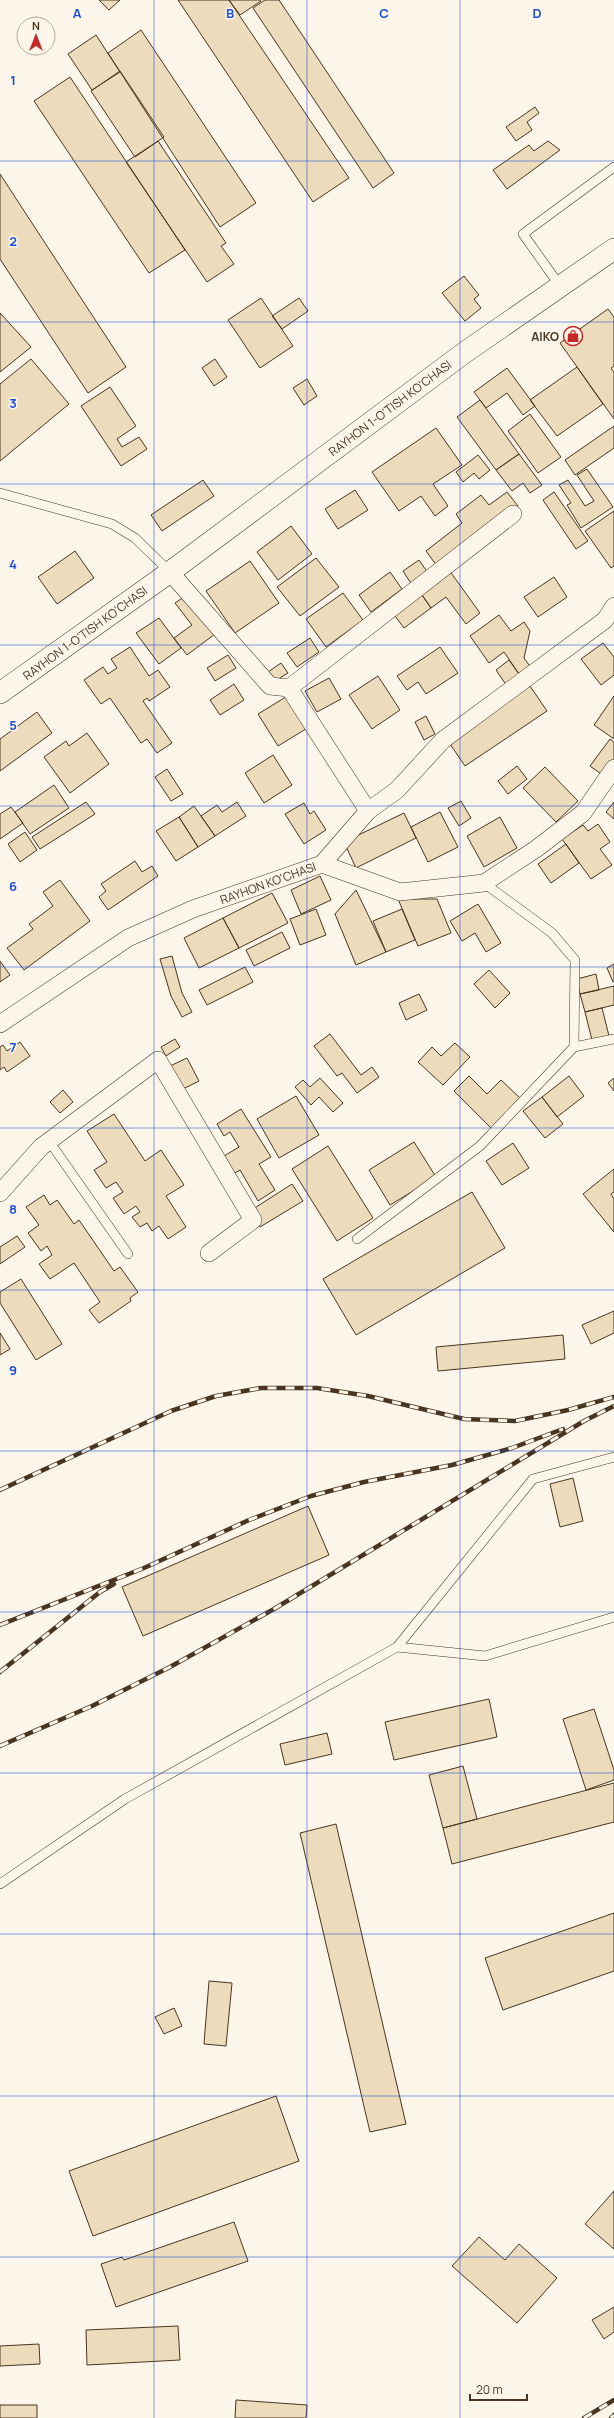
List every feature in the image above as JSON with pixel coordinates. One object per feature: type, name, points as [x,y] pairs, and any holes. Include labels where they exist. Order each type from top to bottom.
[{"type":"street","name":"RAYHON 1-O'TISH KO'CHASI","points":[[0,693],[170,572],[464,353],[614,249]]},
{"type":"street","points":[[170,572],[270,686],[289,688],[513,514]]},
{"type":"street","points":[[322,864],[368,811],[397,790],[443,740],[605,620],[614,606]]},
{"type":"street","points":[[289,688],[368,811]]},
{"type":"street","name":"RAYHON KO'CHASI","points":[[0,1024],[134,935],[194,909],[322,864],[400,892],[484,883],[536,849],[583,813],[614,768]]},
{"type":"street","points":[[0,1193],[41,1147],[158,1060],[253,1220],[209,1253]]},
{"type":"lane","points":[[560,286],[523,234],[614,167]]},
{"type":"lane","points":[[0,493],[112,524],[135,538],[170,572]]},
{"type":"lane","points":[[484,883],[552,933],[575,960],[574,1046]]},
{"type":"lane","points":[[357,1239],[480,1146],[574,1046],[614,1039]]},
{"type":"lane","points":[[49,1141],[128,1254]]},
{"type":"lane","points":[[0,1884],[125,1799],[397,1647],[533,1479],[614,1458]]},
{"type":"lane","points":[[397,1647],[485,1656],[614,1617]]},
{"type":"building","points":[[99,0],[120,0],[109,10]]},
{"type":"building","points":[[178,0],[229,0],[349,178],[313,202]]},
{"type":"building","points":[[229,0],[260,0],[261,1],[240,15]]},
{"type":"building","points":[[265,0],[279,0],[394,173],[373,188],[253,8]]},
{"type":"building","points":[[141,30],[256,203],[220,227],[108,53]]},
{"type":"building","points":[[96,35],[120,72],[92,90],[68,54]]},
{"type":"building","points":[[120,71],[164,137],[135,157],[91,91]]},
{"type":"building","points":[[70,77],[185,250],[149,273],[34,101]]},
{"type":"building","points":[[535,107],[539,113],[527,122],[532,130],[516,141],[506,127]]},
{"type":"building","points":[[158,141],[226,243],[221,246],[234,264],[207,282],[126,162]]},
{"type":"building","points":[[548,141],[560,150],[507,189],[493,170],[529,145],[534,151]]},
{"type":"building","points":[[0,174],[126,367],[88,393],[0,259]]},
{"type":"building","points":[[464,276],[479,295],[474,299],[481,308],[465,321],[442,293]]},
{"type":"building","points":[[261,298],[293,346],[260,368],[228,320]]},
{"type":"building","points":[[299,298],[308,311],[282,329],[272,316]]},
{"type":"building","points":[[608,309],[614,317],[614,366],[611,368],[614,372],[614,419],[560,343]]},
{"type":"building","points":[[0,313],[31,347],[0,372]]},
{"type":"building","points":[[31,359],[69,404],[0,461],[0,384]]},
{"type":"building","points":[[215,359],[227,377],[214,386],[202,368]]},
{"type":"building","points":[[577,367],[603,404],[557,436],[530,400]]},
{"type":"building","points":[[507,368],[535,406],[523,415],[507,393],[486,408],[474,392]]},
{"type":"building","points":[[307,379],[317,396],[304,405],[293,388]]},
{"type":"building","points":[[110,387],[136,426],[117,439],[122,447],[139,437],[147,449],[121,466],[81,406]]},
{"type":"building","points":[[480,400],[519,454],[496,470],[457,417]]},
{"type":"building","points":[[530,414],[561,457],[538,473],[508,431]]},
{"type":"building","points":[[614,426],[614,448],[575,475],[565,460]]},
{"type":"building","points":[[436,428],[462,465],[433,484],[448,506],[435,516],[421,496],[399,511],[372,472]]},
{"type":"building","points":[[519,454],[542,485],[530,493],[523,483],[512,491],[496,470]]},
{"type":"building","points":[[478,455],[490,470],[479,479],[474,473],[463,482],[456,472]]},
{"type":"building","points":[[587,469],[613,507],[581,528],[567,505],[571,503],[559,485],[568,480],[585,506],[594,501],[577,475]]},
{"type":"building","points":[[203,480],[214,496],[162,531],[151,515]]},
{"type":"building","points":[[355,490],[368,510],[338,529],[325,509]]},
{"type":"building","points":[[507,492],[518,506],[437,566],[426,551],[462,523],[456,514],[481,495],[489,505]]},
{"type":"building","points":[[554,492],[588,541],[576,549],[543,500]]},
{"type":"building","points":[[614,511],[614,566],[611,568],[585,531]]},
{"type":"building","points":[[291,526],[312,554],[278,580],[257,552]]},
{"type":"building","points":[[75,551],[94,578],[57,604],[38,577]]},
{"type":"building","points":[[316,558],[339,587],[300,616],[277,587]]},
{"type":"building","points":[[419,560],[428,573],[412,585],[403,571]]},
{"type":"building","points":[[250,561],[279,603],[235,633],[206,591]]},
{"type":"building","points":[[449,570],[480,613],[466,624],[446,597],[431,608],[420,592]]},
{"type":"building","points":[[390,572],[402,589],[371,612],[359,595]]},
{"type":"building","points":[[554,577],[567,597],[538,617],[524,597]]},
{"type":"building","points":[[420,592],[431,608],[404,628],[392,612]]},
{"type":"building","points":[[343,593],[363,620],[326,647],[306,619]]},
{"type":"building","points":[[187,595],[215,634],[187,655],[174,638],[192,625],[175,603]]},
{"type":"building","points":[[499,615],[511,631],[524,622],[530,631],[524,658],[532,669],[521,677],[504,652],[489,663],[470,636]]},
{"type":"building","points":[[159,618],[181,648],[159,664],[136,633]]},
{"type":"building","points":[[310,638],[319,652],[297,667],[287,653]]},
{"type":"building","points":[[603,643],[614,657],[614,675],[601,685],[581,659]]},
{"type":"building","points":[[130,647],[149,676],[158,670],[170,687],[149,701],[147,698],[143,701],[172,743],[157,753],[147,739],[141,743],[110,698],[101,704],[84,680],[103,667],[108,674],[117,668],[111,659]]},
{"type":"building","points":[[440,647],[458,673],[426,694],[418,682],[407,690],[397,676]]},
{"type":"building","points":[[228,655],[236,668],[215,681],[207,668]]},
{"type":"building","points":[[509,660],[521,677],[507,686],[496,670]]},
{"type":"building","points":[[281,663],[288,673],[275,681],[268,672]]},
{"type":"building","points":[[378,676],[400,710],[372,729],[349,695]]},
{"type":"building","points":[[329,678],[341,699],[317,712],[305,691]]},
{"type":"building","points":[[234,684],[244,700],[220,715],[210,700]]},
{"type":"building","points":[[530,686],[547,711],[465,766],[448,741]]},
{"type":"building","points":[[289,695],[309,727],[278,746],[258,714]]},
{"type":"building","points":[[614,696],[614,739],[594,725]]},
{"type":"building","points":[[37,712],[52,733],[0,771],[0,739]]},
{"type":"building","points":[[426,716],[435,734],[424,740],[415,722]]},
{"type":"building","points":[[87,733],[109,764],[70,793],[44,757],[66,741],[69,746]]},
{"type":"building","points":[[610,739],[614,742],[614,762],[604,776],[590,766]]},
{"type":"building","points":[[273,755],[292,785],[264,803],[245,773]]},
{"type":"building","points":[[517,766],[527,779],[508,794],[498,781]]},
{"type":"building","points":[[545,767],[578,801],[556,822],[523,788]]},
{"type":"building","points":[[167,769],[183,794],[171,801],[155,777]]},
{"type":"building","points":[[54,785],[69,808],[30,834],[15,812]]},
{"type":"building","points":[[461,801],[471,818],[459,826],[448,808]]},
{"type":"building","points":[[86,802],[95,814],[40,849],[32,837]]},
{"type":"building","points":[[237,802],[246,816],[215,836],[201,816],[217,805],[222,812]]},
{"type":"building","points":[[614,802],[614,819],[606,812]]},
{"type":"building","points":[[304,803],[310,814],[314,811],[326,830],[304,844],[285,814]]},
{"type":"building","points":[[194,806],[215,836],[198,847],[179,817]]},
{"type":"building","points":[[11,807],[23,823],[0,839],[0,814]]},
{"type":"building","points":[[440,812],[458,847],[428,862],[411,827]]},
{"type":"building","points":[[404,813],[416,838],[356,868],[344,842]]},
{"type":"building","points":[[179,817],[198,847],[176,861],[156,831]]},
{"type":"building","points":[[500,817],[517,848],[484,867],[467,836]]},
{"type":"building","points":[[598,824],[610,842],[600,849],[612,865],[591,879],[562,839],[583,825],[588,831]]},
{"type":"building","points":[[25,832],[37,850],[20,862],[8,844]]},
{"type":"building","points":[[566,844],[579,863],[551,883],[538,864]]},
{"type":"building","points":[[135,861],[142,872],[152,866],[158,876],[108,910],[99,897],[106,891],[101,884]]},
{"type":"building","points":[[320,876],[331,900],[301,914],[291,890]]},
{"type":"building","points":[[60,880],[90,921],[24,970],[7,948],[33,929],[29,924],[53,906],[43,892]]},
{"type":"building","points":[[356,890],[386,952],[356,965],[335,914]]},
{"type":"building","points":[[272,893],[288,923],[239,948],[223,918]]},
{"type":"building","points":[[398,899],[437,899],[451,933],[418,946]]},
{"type":"building","points":[[478,904],[501,943],[486,952],[475,933],[462,941],[450,921]]},
{"type":"building","points":[[316,909],[326,935],[300,945],[290,919]]},
{"type":"building","points":[[402,909],[415,940],[386,952],[373,921]]},
{"type":"building","points":[[223,918],[239,948],[199,968],[184,938]]},
{"type":"building","points":[[282,932],[290,948],[254,966],[246,950]]},
{"type":"building","points":[[172,956],[182,993],[192,1012],[182,1017],[171,996],[160,959]]},
{"type":"building","points":[[0,961],[10,975],[0,982]]},
{"type":"building","points":[[614,964],[614,982],[613,982],[607,968]]},
{"type":"building","points":[[245,967],[253,982],[207,1005],[199,990]]},
{"type":"building","points":[[489,970],[510,993],[495,1008],[474,984]]},
{"type":"building","points":[[596,974],[599,990],[580,994],[577,979]]},
{"type":"building","points":[[614,986],[614,1005],[585,1012],[580,994]]},
{"type":"building","points":[[419,994],[427,1010],[406,1020],[399,1003]]},
{"type":"building","points":[[602,1008],[609,1036],[592,1040],[585,1012]]},
{"type":"building","points":[[330,1034],[361,1075],[372,1067],[379,1077],[357,1093],[342,1073],[337,1076],[314,1046]]},
{"type":"building","points":[[175,1039],[180,1047],[166,1056],[161,1047]]},
{"type":"building","points":[[20,1042],[30,1056],[7,1072],[4,1067],[0,1070],[0,1047],[3,1045],[7,1051]]},
{"type":"building","points":[[455,1043],[470,1057],[443,1085],[418,1062],[432,1047],[441,1056]]},
{"type":"building","points":[[187,1058],[199,1081],[181,1090],[170,1066]]},
{"type":"building","points":[[469,1076],[487,1094],[501,1080],[520,1098],[491,1128],[454,1091]]},
{"type":"building","points":[[569,1076],[584,1096],[557,1117],[542,1097]]},
{"type":"building","points":[[320,1078],[343,1103],[333,1112],[319,1097],[311,1105],[295,1087],[303,1080],[310,1087]]},
{"type":"building","points":[[614,1078],[614,1091],[608,1083]]},
{"type":"building","points":[[63,1090],[73,1102],[60,1113],[50,1102]]},
{"type":"building","points":[[296,1096],[319,1135],[279,1158],[257,1119]]},
{"type":"building","points":[[542,1097],[563,1124],[545,1138],[523,1111]]},
{"type":"building","points":[[241,1109],[271,1157],[259,1164],[275,1190],[258,1201],[240,1170],[230,1176],[219,1159],[239,1147],[230,1132],[224,1136],[217,1124]]},
{"type":"building","points":[[114,1114],[145,1161],[161,1150],[184,1185],[166,1196],[186,1227],[168,1239],[159,1226],[152,1231],[147,1223],[140,1227],[132,1217],[140,1212],[136,1206],[124,1214],[113,1198],[123,1192],[116,1182],[106,1188],[94,1170],[107,1162],[87,1131]]},
{"type":"building","points":[[414,1142],[436,1177],[390,1205],[369,1170]]},
{"type":"building","points":[[513,1143],[529,1168],[502,1185],[486,1161]]},
{"type":"building","points":[[328,1146],[373,1218],[337,1241],[292,1169]]},
{"type":"building","points":[[614,1169],[614,1192],[611,1194],[614,1199],[614,1232],[583,1194]]},
{"type":"building","points":[[292,1184],[303,1201],[260,1227],[250,1211]]},
{"type":"building","points":[[472,1192],[505,1248],[356,1335],[323,1279]]},
{"type":"building","points":[[44,1195],[50,1205],[57,1200],[74,1224],[79,1220],[114,1271],[120,1267],[138,1292],[130,1298],[131,1301],[99,1323],[89,1310],[100,1302],[74,1263],[50,1279],[39,1264],[52,1255],[47,1246],[41,1251],[28,1233],[39,1225],[26,1207]]},
{"type":"building","points":[[17,1236],[25,1247],[0,1264],[0,1247]]},
{"type":"building","points":[[21,1279],[62,1344],[36,1360],[0,1303],[0,1292]]},
{"type":"building","points":[[614,1311],[614,1333],[591,1344],[582,1325]]},
{"type":"building","points":[[0,1333],[10,1349],[0,1355]]},
{"type":"building","points":[[563,1335],[565,1359],[438,1371],[436,1347]]},
{"type":"building","points":[[573,1478],[583,1521],[560,1527],[550,1484]]},
{"type":"building","points":[[308,1506],[329,1555],[143,1636],[122,1587]]},
{"type":"building","points":[[489,1699],[497,1737],[394,1760],[385,1722]]},
{"type":"building","points":[[594,1709],[614,1770],[614,1780],[586,1790],[563,1719]]},
{"type":"building","points":[[327,1733],[332,1754],[285,1765],[280,1744]]},
{"type":"building","points":[[463,1766],[477,1819],[443,1828],[429,1775]]},
{"type":"building","points":[[614,1783],[614,1822],[452,1864],[443,1828]]},
{"type":"building","points":[[336,1824],[406,2124],[370,2132],[300,1833]]},
{"type":"building","points":[[614,1913],[614,1971],[503,2010],[485,1958]]},
{"type":"building","points":[[209,1981],[232,1983],[226,2046],[204,2044]]},
{"type":"building","points":[[174,2008],[182,2026],[164,2034],[155,2017]]},
{"type":"building","points":[[276,2096],[299,2161],[93,2236],[69,2171]]},
{"type":"building","points":[[614,2191],[614,2249],[585,2224]]},
{"type":"building","points":[[234,2222],[248,2261],[116,2307],[101,2264],[122,2257],[124,2260]]},
{"type":"building","points":[[479,2237],[505,2260],[519,2244],[557,2278],[517,2323],[452,2266]]},
{"type":"building","points":[[614,2307],[614,2332],[604,2339],[592,2320]]},
{"type":"building","points":[[178,2326],[180,2360],[87,2365],[86,2330]]},
{"type":"building","points":[[39,2344],[40,2364],[0,2366],[0,2346]]},
{"type":"building","points":[[236,2400],[307,2405],[306,2418],[235,2418]]},
{"type":"building","points":[[0,2405],[37,2405],[37,2418],[0,2418]]},
{"type":"railway","points":[[0,1490],[171,1411],[216,1396],[261,1388],[317,1388],[368,1396],[464,1419],[515,1421],[568,1410],[614,1397]]},
{"type":"railway","points":[[0,1746],[92,1706],[170,1667],[274,1609],[584,1421],[614,1406]]},
{"type":"railway","points":[[0,1625],[144,1568],[249,1520],[311,1496],[364,1482],[452,1465],[512,1448],[563,1429]]},
{"type":"railway","points":[[0,1672],[100,1592],[114,1584]]},
{"type":"railway","points":[[584,2418],[614,2400]]},
{"type":"railway","points":[[611,2418],[614,2415]]},
{"type":"place","name":"AIKO","points":[[573,336]]}]
